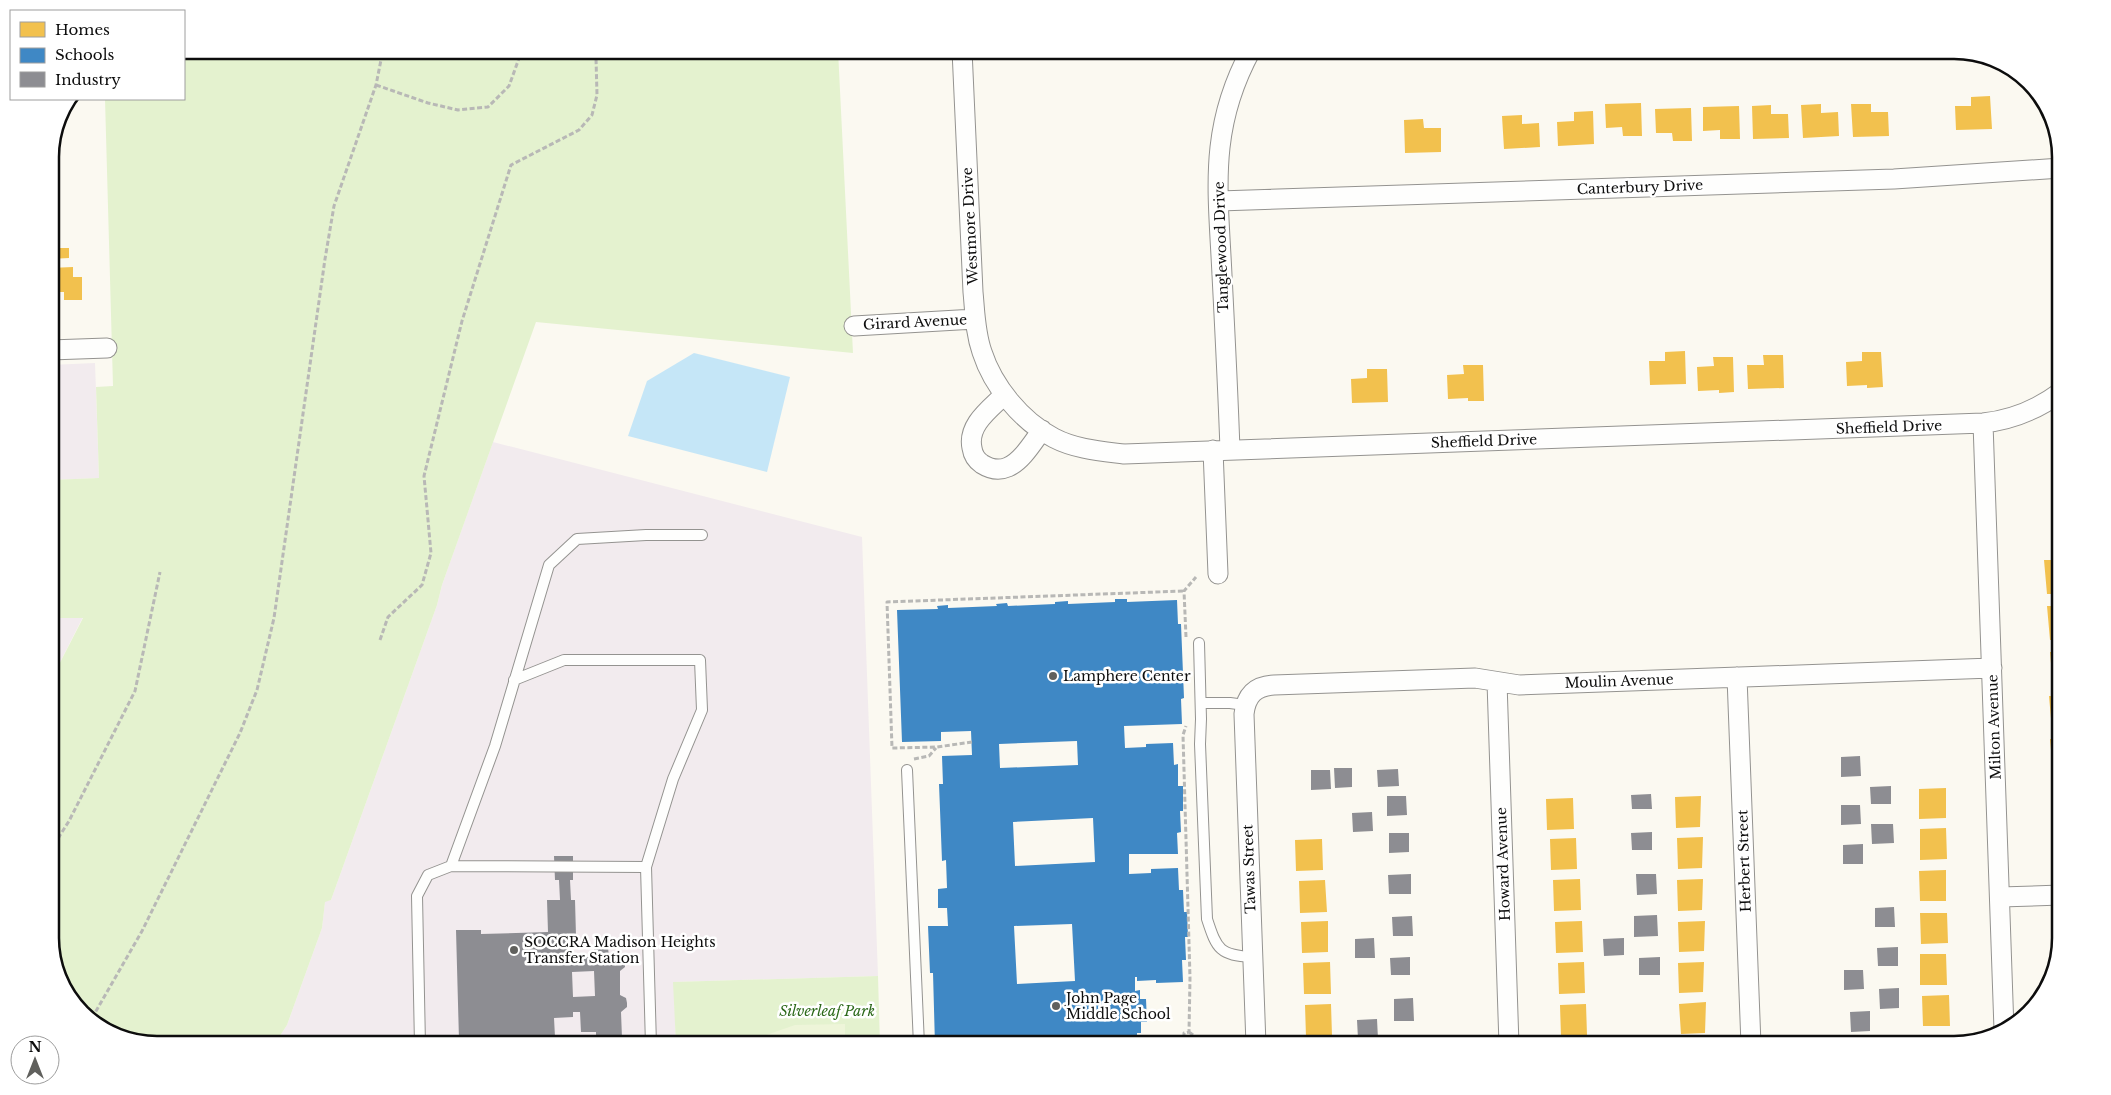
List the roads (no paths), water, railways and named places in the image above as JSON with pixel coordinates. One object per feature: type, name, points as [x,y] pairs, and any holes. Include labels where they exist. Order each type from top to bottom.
[{"type":"street","name":"Westmore Drive","points":[[962,59],[975,319],[982,352],[992,377],[1004,395]]},
{"type":"street","name":"Tanglewood Drive","points":[[1222,450],[1218,151],[1224,115],[1234,84],[1246,59]]},
{"type":"street","name":"Canterbury Drive","points":[[1218,201],[1894,178],[2052,169]]},
{"type":"street","name":"Girard Avenue","points":[[854,326],[975,319]]},
{"type":"street","points":[[59,350],[107,348]]},
{"type":"street","name":"Sheffield Drive","points":[[1004,395],[1022,414],[1054,438],[1093,451],[1124,454],[1983,424],[2017,416],[2052,397]]},
{"type":"street","points":[[1004,395],[974,427],[971,436],[971,446],[978,462],[998,470],[1008,467],[1015,463],[1042,430]]},
{"type":"street","name":"Milton Avenue","points":[[1983,424],[2004,1023]]},
{"type":"street","points":[[1218,574],[1222,450]]},
{"type":"street","name":"Moulin Avenue","points":[[1247,699],[1265,685],[1475,678],[1519,685],[1992,668]]},
{"type":"street","name":"Herbert Street","points":[[1737,677],[1751,1036]]},
{"type":"street","name":"Howard Avenue","points":[[1497,682],[1509,1036]]},
{"type":"street","name":"Tawas Street","points":[[1247,699],[1252,957],[1256,1036]]},
{"type":"street","points":[[2000,896],[2052,895]]},
{"type":"lane","points":[[451,866],[495,746],[549,565],[577,539],[646,535],[702,535]]},
{"type":"lane","points":[[1199,643],[1200,744],[1207,920],[1213,939],[1219,947],[1231,956],[1252,957]]},
{"type":"lane","points":[[514,680],[564,660],[700,660],[702,710],[673,780],[646,867],[651,1036]]},
{"type":"lane","points":[[1201,703],[1247,699]]},
{"type":"lane","points":[[907,770],[919,1036]]},
{"type":"lane","points":[[420,1036],[417,896],[428,875],[451,866],[646,867]]},
{"type":"water","points":[[694,353],[790,377],[767,472],[628,436],[647,381]]},
{"type":"place","name":"Lamphere Center","points":[[1053,676]]},
{"type":"place","name":"SOCCRA Madison Heights Transfer Station","points":[[514,950]]},
{"type":"place","name":"John Page Middle School","points":[[1056,1006]]},
{"type":"park label","name":"Silverleaf Park","points":[[827,1011]]}]
